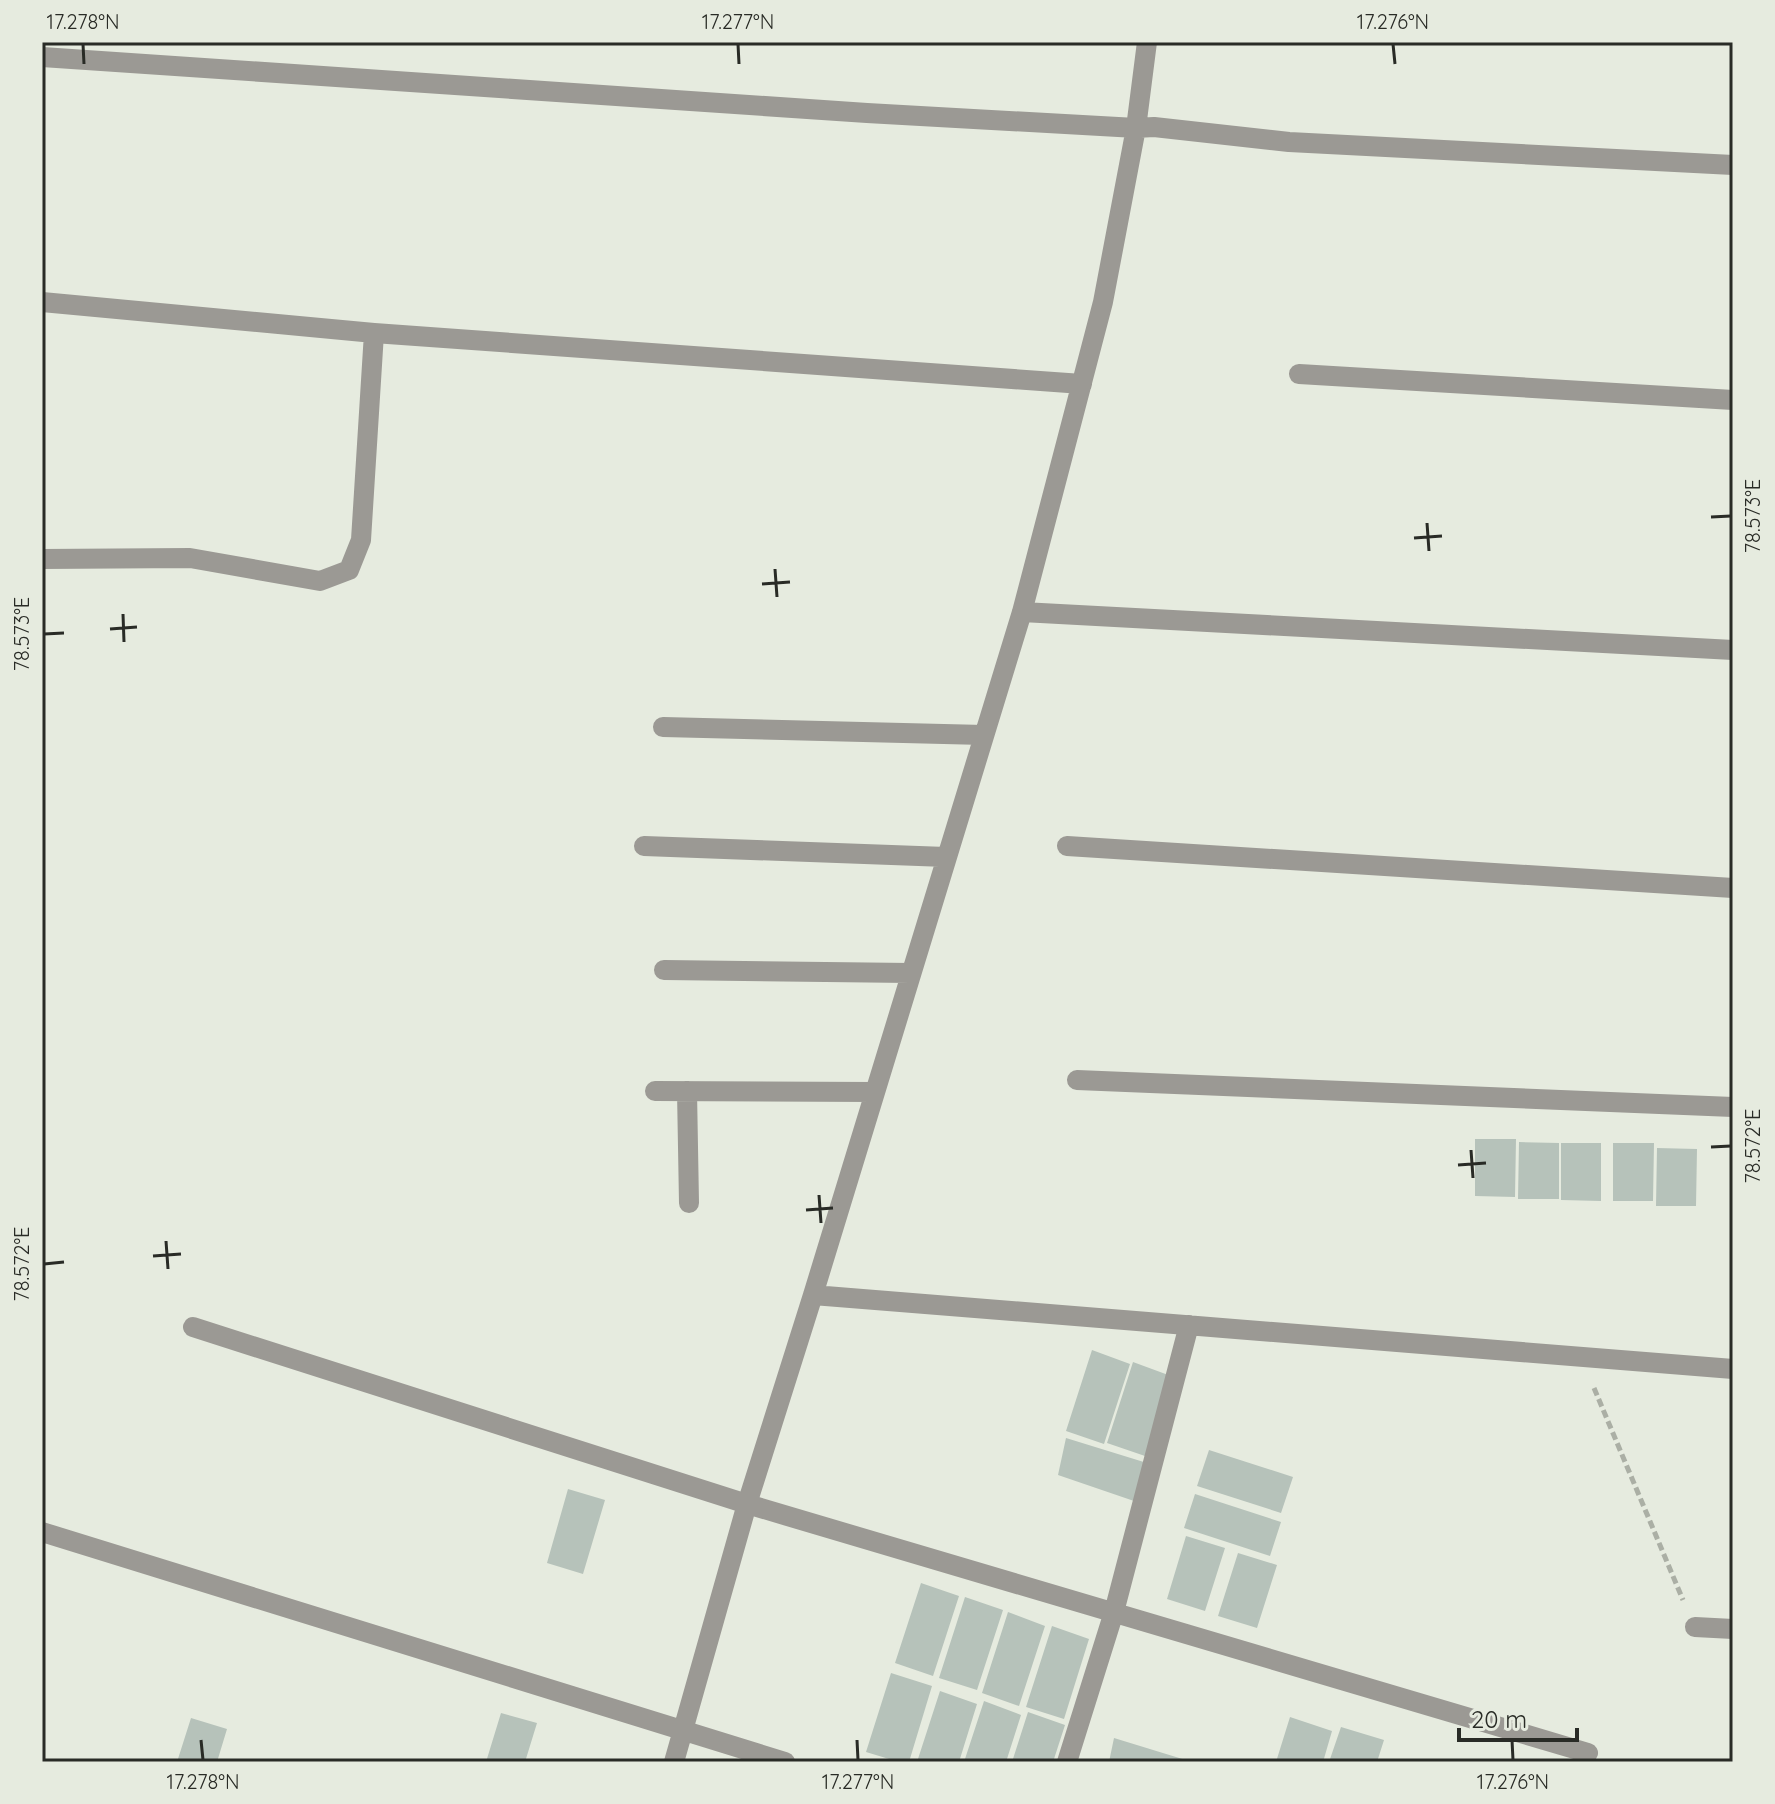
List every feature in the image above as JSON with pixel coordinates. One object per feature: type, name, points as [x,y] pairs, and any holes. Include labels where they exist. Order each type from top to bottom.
[{"type":"street","points":[[674,1762],[747,1504],[1022,612],[1103,302],[1136,128],[1147,42]]},
{"type":"street","points":[[42,57],[867,113],[1154,127],[1289,142],[1733,165]]},
{"type":"street","points":[[42,302],[374,333],[1082,384]]},
{"type":"street","points":[[42,559],[190,558],[320,581],[349,570],[361,540],[374,333]]},
{"type":"street","points":[[1299,374],[1733,400]]},
{"type":"street","points":[[1022,612],[1733,650]]},
{"type":"street","points":[[663,727],[984,735]]},
{"type":"street","points":[[644,846],[946,857]]},
{"type":"street","points":[[1067,846],[1733,888]]},
{"type":"street","points":[[664,970],[910,973]]},
{"type":"street","points":[[1077,1080],[1733,1107]]},
{"type":"street","points":[[655,1091],[874,1092]]},
{"type":"street","points":[[687,1091],[689,1203]]},
{"type":"street","points":[[813,1295],[1733,1369]]},
{"type":"street","points":[[1067,1762],[1114,1612],[1189,1325]]},
{"type":"street","points":[[193,1327],[747,1504],[1588,1753]]},
{"type":"street","points":[[42,1532],[785,1762]]},
{"type":"street","points":[[1695,1627],[1733,1629]]},
{"type":"path","points":[[1580,1356],[1695,1627]]},
{"type":"building","points":[[1475,1139],[1516,1139],[1515,1197],[1475,1196]]},
{"type":"building","points":[[1519,1142],[1559,1143],[1559,1199],[1518,1199]]},
{"type":"building","points":[[1561,1143],[1601,1143],[1601,1201],[1561,1200]]},
{"type":"building","points":[[1613,1143],[1654,1143],[1653,1201],[1613,1201]]},
{"type":"building","points":[[1657,1148],[1697,1149],[1696,1206],[1656,1206]]},
{"type":"building","points":[[1092,1350],[1130,1364],[1104,1444],[1066,1431]]},
{"type":"building","points":[[1133,1362],[1171,1376],[1145,1456],[1107,1443]]},
{"type":"building","points":[[1066,1438],[1147,1463],[1134,1501],[1058,1475]]},
{"type":"building","points":[[1209,1450],[1293,1477],[1281,1513],[1197,1486]]},
{"type":"building","points":[[568,1489],[605,1500],[583,1574],[547,1563]]},
{"type":"building","points":[[1195,1494],[1281,1522],[1270,1556],[1184,1528]]},
{"type":"building","points":[[1186,1536],[1225,1548],[1205,1611],[1167,1599]]},
{"type":"building","points":[[1238,1553],[1277,1565],[1257,1628],[1218,1616]]},
{"type":"building","points":[[921,1583],[959,1596],[933,1676],[895,1663]]},
{"type":"building","points":[[965,1597],[1003,1610],[977,1690],[939,1678]]},
{"type":"building","points":[[1008,1612],[1045,1626],[1019,1706],[982,1693]]},
{"type":"building","points":[[1052,1626],[1089,1639],[1064,1719],[1026,1707]]},
{"type":"building","points":[[891,1673],[932,1686],[909,1762],[866,1752]]},
{"type":"building","points":[[940,1691],[977,1704],[959,1762],[917,1762]]},
{"type":"building","points":[[984,1701],[1021,1715],[1006,1762],[964,1762]]},
{"type":"building","points":[[1028,1712],[1065,1725],[1053,1762],[1012,1762]]},
{"type":"building","points":[[501,1713],[537,1723],[525,1762],[486,1762]]},
{"type":"building","points":[[1290,1717],[1332,1731],[1323,1762],[1276,1762]]},
{"type":"building","points":[[191,1718],[227,1729],[217,1762],[177,1762]]},
{"type":"building","points":[[1341,1727],[1384,1740],[1377,1762],[1329,1762]]},
{"type":"building","points":[[1114,1738],[1189,1761],[1189,1762],[1109,1762]]}]
